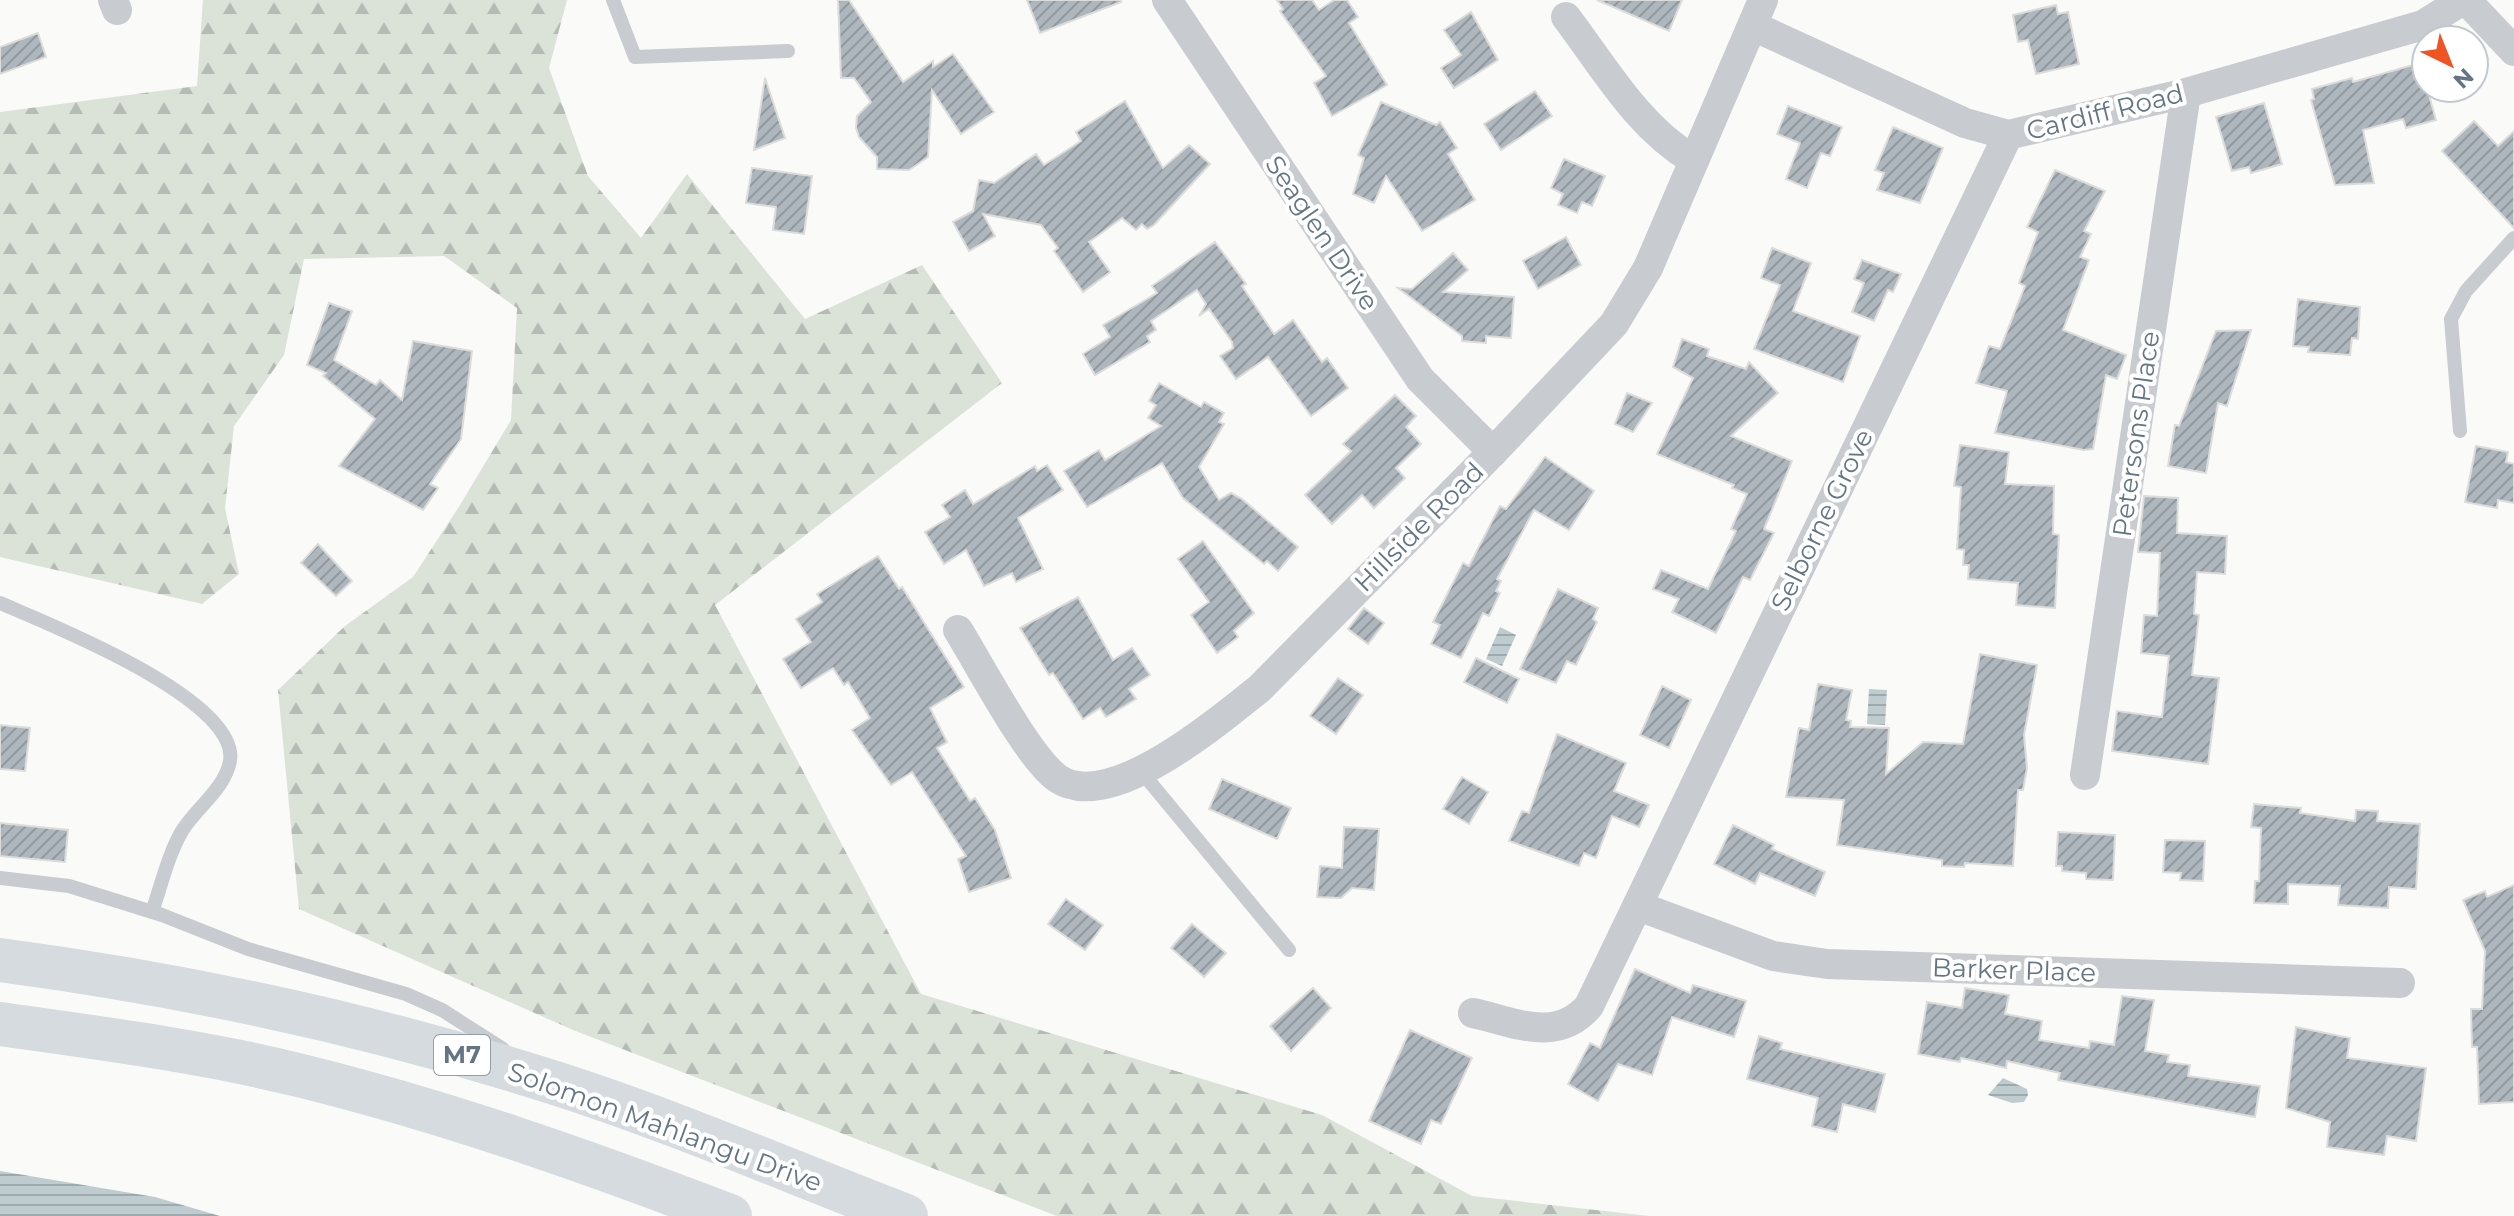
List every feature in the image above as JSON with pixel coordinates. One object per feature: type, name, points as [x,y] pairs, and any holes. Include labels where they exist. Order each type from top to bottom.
[{"type":"highway","name":"Solomon Mahlangu Drive","points":[[0,960],[130,977],[275,1006],[416,1041],[558,1084],[906,1216]]},
{"type":"highway","name":"M7","points":[[0,1024],[103,1038],[298,1075],[487,1130],[730,1216]]},
{"type":"street","name":"Seaglen Drive","points":[[1167,0],[1404,356],[1450,410],[1493,452]]},
{"type":"street","points":[[2464,0],[2514,51]]},
{"type":"street","name":"Cardiff Road","points":[[1758,13],[1965,123],[2008,135],[2186,93],[2423,25],[2464,0]]},
{"type":"street","name":"Hillside Road","points":[[958,630],[1033,751],[1058,779],[1087,788],[1122,780],[1225,716],[1260,688],[1493,452],[1621,314],[1648,268],[1692,159],[1758,13]]},
{"type":"street","points":[[1566,17],[1646,124],[1666,144],[1692,159]]},
{"type":"street","name":"Petersons Place","points":[[2085,775],[2186,93]]},
{"type":"street","name":"Selborne Grove","points":[[1473,1013],[1540,1028],[1562,1028],[1589,1006],[1790,582],[2008,135]]},
{"type":"street","name":"Barker Place","points":[[1638,906],[1773,956],[1827,964],[2400,983]]},
{"type":"lane","points":[[613,0],[635,57],[788,51]]},
{"type":"lane","points":[[2460,431],[2451,319],[2466,291],[2514,238]]},
{"type":"lane","points":[[0,603],[90,642],[172,686],[197,704],[227,743],[231,758],[225,777],[181,833],[152,912]]},
{"type":"lane","points":[[1140,770],[1289,950]]},
{"type":"lane","points":[[0,878],[69,886],[152,912],[248,949],[406,994],[442,1010],[558,1084]]},
{"type":"green space","points":[[203,0],[567,0],[549,68],[588,176],[641,238],[687,174],[805,319],[922,265],[1002,383],[715,605],[921,994],[1322,1115],[1472,1196],[1649,1216],[1057,1216],[573,1030],[299,909],[278,690],[345,626],[413,577],[460,505],[511,420],[517,308],[444,256],[304,259],[284,355],[234,426],[225,508],[239,574],[202,604],[0,557],[0,112],[197,86]]},
{"type":"shaded area","points":[[1500,627],[1516,635],[1502,666],[1486,659]]},
{"type":"shaded area","points":[[1869,689],[1887,690],[1885,725],[1867,724]]},
{"type":"shaded area","points":[[2003,1078],[2027,1089],[2024,1102],[2012,1103],[1988,1095]]},
{"type":"shaded area","points":[[0,1171],[155,1197],[220,1216],[0,1216]]},
{"type":"building","points":[[838,0],[849,0],[903,82],[933,61],[933,67],[953,54],[994,112],[961,134],[932,90],[928,157],[909,170],[877,169],[877,157],[859,137],[856,128],[857,116],[871,102],[854,78],[841,78]]},
{"type":"building","points":[[1027,0],[1121,0],[1121,2],[1040,33]]},
{"type":"building","points":[[1277,0],[1312,0],[1319,10],[1334,0],[1347,0],[1358,17],[1349,23],[1387,85],[1332,116],[1314,83],[1326,76],[1280,11],[1283,9]]},
{"type":"building","points":[[1597,0],[1682,0],[1669,31]]},
{"type":"building","points":[[2056,5],[2058,14],[2068,12],[2079,64],[2036,74],[2028,40],[2018,42],[2013,15]]},
{"type":"building","points":[[1471,12],[1498,60],[1454,88],[1441,68],[1461,55],[1444,30]]},
{"type":"building","points":[[38,33],[46,57],[0,74],[0,47]]},
{"type":"building","points":[[2410,66],[2410,104],[2432,104],[2436,120],[2406,128],[2403,119],[2363,130],[2374,183],[2335,185],[2311,100],[2314,99],[2312,89],[2352,78],[2353,82]]},
{"type":"building","points":[[765,78],[785,138],[754,150]]},
{"type":"building","points":[[1535,91],[1552,116],[1501,150],[1484,124]]},
{"type":"building","points":[[1125,101],[1163,168],[1189,145],[1210,164],[1154,225],[1147,229],[1142,224],[1136,230],[1122,218],[1089,242],[1110,272],[1083,292],[1054,251],[1058,248],[1041,225],[983,214],[995,236],[969,251],[953,222],[973,211],[979,180],[994,183],[1036,154],[1044,165],[1081,141],[1076,132]]},
{"type":"building","points":[[1381,102],[1436,125],[1440,122],[1457,148],[1448,154],[1475,200],[1422,231],[1386,176],[1374,203],[1353,194],[1364,158],[1358,155]]},
{"type":"building","points":[[2264,103],[2282,164],[2251,173],[2249,167],[2232,171],[2216,117]]},
{"type":"building","points":[[1788,106],[1842,127],[1830,156],[1821,153],[1807,188],[1786,179],[1800,143],[1777,134]]},
{"type":"building","points":[[2474,121],[2498,146],[2514,131],[2514,228],[2442,151]]},
{"type":"building","points":[[1893,127],[1943,148],[1920,203],[1877,190],[1884,173],[1875,170]]},
{"type":"building","points":[[1564,159],[1605,176],[1592,206],[1582,202],[1577,213],[1558,205],[1563,194],[1551,188]]},
{"type":"building","points":[[752,168],[812,176],[804,234],[773,230],[776,207],[746,203]]},
{"type":"building","points":[[2055,170],[2105,191],[2084,231],[2091,234],[2080,257],[2089,260],[2063,330],[2126,355],[2117,379],[2106,375],[2093,449],[2084,450],[1995,433],[2007,391],[1976,383],[1989,346],[2000,349],[2025,286],[2019,283],[2038,232],[2027,227]]},
{"type":"building","points":[[1566,237],[1581,265],[1538,289],[1523,261]]},
{"type":"building","points":[[1215,242],[1246,284],[1242,286],[1274,334],[1293,320],[1322,362],[1327,358],[1348,388],[1311,416],[1268,357],[1236,379],[1220,356],[1233,348],[1232,342],[1209,309],[1199,316],[1206,304],[1197,290],[1151,321],[1156,330],[1147,336],[1150,342],[1095,375],[1083,354],[1110,337],[1103,325],[1157,293],[1152,286]]},
{"type":"building","points":[[1772,248],[1811,263],[1793,311],[1860,336],[1843,382],[1754,349],[1780,285],[1761,278]]},
{"type":"building","points":[[1453,253],[1468,270],[1443,292],[1514,297],[1511,338],[1486,336],[1486,343],[1462,341],[1462,336],[1398,288],[1412,289]]},
{"type":"building","points":[[1862,260],[1901,274],[1893,292],[1888,290],[1874,321],[1852,312],[1864,283],[1854,279]]},
{"type":"building","points":[[2298,299],[2360,307],[2358,339],[2352,338],[2350,355],[2308,352],[2309,347],[2293,346]]},
{"type":"building","points":[[329,303],[352,311],[334,360],[376,385],[380,380],[402,400],[413,341],[472,351],[461,439],[430,484],[438,488],[423,510],[339,466],[375,419],[323,376],[326,373],[307,365]]},
{"type":"building","points":[[2251,330],[2227,406],[2218,403],[2206,473],[2168,466],[2175,425],[2179,426],[2216,331]]},
{"type":"building","points":[[1682,339],[1709,349],[1707,356],[1746,369],[1749,362],[1778,393],[1731,436],[1792,461],[1764,529],[1774,533],[1750,580],[1743,577],[1716,633],[1672,612],[1679,599],[1653,589],[1661,570],[1708,589],[1736,531],[1731,529],[1747,494],[1732,488],[1734,485],[1657,454],[1693,378],[1673,367]]},
{"type":"building","points":[[1159,383],[1201,407],[1204,402],[1224,413],[1219,422],[1224,424],[1199,467],[1219,500],[1231,493],[1242,499],[1298,547],[1278,571],[1267,561],[1264,564],[1183,498],[1162,463],[1087,507],[1064,471],[1099,450],[1105,460],[1161,426],[1148,418],[1156,405],[1149,401]]},
{"type":"building","points":[[1627,393],[1652,403],[1633,432],[1615,424]]},
{"type":"building","points":[[1395,395],[1416,416],[1406,427],[1421,444],[1396,468],[1405,478],[1374,508],[1362,495],[1332,524],[1305,495],[1351,451],[1343,444]]},
{"type":"building","points":[[1960,445],[2009,452],[2005,484],[2054,486],[2053,534],[2059,535],[2055,608],[2016,605],[2018,583],[1968,579],[1969,565],[1963,565],[1964,550],[1957,549],[1961,487],[1954,486]]},
{"type":"building","points":[[2476,446],[2508,452],[2506,462],[2514,464],[2514,503],[2498,500],[2497,508],[2465,502]]},
{"type":"building","points":[[1545,457],[1594,491],[1569,530],[1534,510],[1497,579],[1501,581],[1496,591],[1500,593],[1489,616],[1483,613],[1461,658],[1431,644],[1440,625],[1433,622],[1463,563],[1469,566],[1500,506],[1506,509]]},
{"type":"building","points":[[1047,465],[1063,490],[1018,518],[1043,569],[1016,582],[1012,573],[984,586],[966,550],[944,564],[925,532],[950,517],[942,505],[965,490],[973,504],[1035,466],[1037,471]]},
{"type":"building","points":[[2144,496],[2178,498],[2177,533],[2227,536],[2225,574],[2197,572],[2194,614],[2199,615],[2192,675],[2219,678],[2208,764],[2112,751],[2117,711],[2162,717],[2169,656],[2141,653],[2144,615],[2157,616],[2160,553],[2138,552]]},
{"type":"building","points":[[1203,541],[1254,613],[1234,631],[1238,637],[1217,653],[1191,615],[1209,602],[1178,559]]},
{"type":"building","points":[[318,544],[352,581],[336,596],[301,563]]},
{"type":"building","points":[[878,556],[899,589],[902,587],[964,687],[930,708],[947,742],[937,748],[970,801],[975,798],[995,830],[1011,878],[969,892],[958,859],[966,856],[912,772],[891,785],[852,730],[870,718],[848,682],[844,685],[833,668],[801,688],[783,659],[811,642],[796,619],[822,602],[817,594]]},
{"type":"building","points":[[1558,589],[1598,608],[1593,619],[1597,622],[1576,665],[1567,661],[1556,683],[1520,669]]},
{"type":"building","points":[[1078,597],[1113,660],[1132,648],[1150,675],[1129,689],[1136,699],[1106,717],[1100,708],[1083,719],[1053,673],[1049,675],[1020,628]]},
{"type":"building","points":[[1364,608],[1384,623],[1368,644],[1348,629]]},
{"type":"building","points":[[1980,654],[2037,665],[2024,735],[2027,768],[2023,790],[2018,790],[2013,866],[1965,863],[1964,867],[1942,866],[1942,860],[1837,845],[1844,800],[1786,797],[1799,728],[1809,730],[1818,684],[1852,690],[1846,720],[1851,721],[1850,727],[1889,728],[1886,774],[1923,742],[1963,744]]},
{"type":"building","points":[[1476,658],[1519,679],[1507,703],[1464,682]]},
{"type":"building","points":[[1338,678],[1363,695],[1336,734],[1310,716]]},
{"type":"building","points":[[1662,686],[1691,700],[1669,748],[1640,735]]},
{"type":"building","points":[[0,725],[30,728],[25,771],[0,769]]},
{"type":"building","points":[[1557,734],[1626,763],[1614,791],[1649,805],[1639,827],[1612,816],[1596,858],[1584,853],[1579,866],[1509,841],[1522,811],[1529,813]]},
{"type":"building","points":[[1462,777],[1488,792],[1469,824],[1443,809]]},
{"type":"building","points":[[1222,779],[1291,808],[1277,839],[1209,809]]},
{"type":"building","points":[[2254,804],[2301,808],[2300,813],[2355,821],[2356,810],[2378,811],[2377,821],[2420,824],[2416,889],[2389,887],[2388,908],[2338,905],[2340,886],[2288,884],[2288,904],[2254,903],[2255,881],[2259,881],[2261,828],[2251,827]]},
{"type":"building","points":[[0,823],[68,830],[65,862],[0,856]]},
{"type":"building","points":[[1733,825],[1774,845],[1772,849],[1825,872],[1815,896],[1760,873],[1755,884],[1714,864]]},
{"type":"building","points":[[1344,827],[1379,829],[1374,890],[1352,888],[1341,898],[1317,897],[1320,866],[1342,868]]},
{"type":"building","points":[[2058,832],[2115,835],[2113,880],[2086,879],[2086,873],[2062,871],[2062,866],[2056,866]]},
{"type":"building","points":[[2165,840],[2205,841],[2203,881],[2180,880],[2181,873],[2163,872]]},
{"type":"building","points":[[2514,885],[2514,1102],[2479,1104],[2477,1047],[2472,1047],[2471,1009],[2482,1009],[2485,951],[2463,900],[2485,891],[2487,897]]},
{"type":"building","points":[[1066,899],[1103,925],[1085,950],[1048,924]]},
{"type":"building","points":[[1192,924],[1226,953],[1204,977],[1171,948]]},
{"type":"building","points":[[1635,969],[1690,993],[1693,985],[1746,1001],[1734,1037],[1672,1017],[1652,1075],[1618,1064],[1598,1101],[1568,1084],[1590,1043],[1600,1048]]},
{"type":"building","points":[[1313,988],[1331,1008],[1291,1051],[1270,1026]]},
{"type":"building","points":[[1965,988],[2009,995],[2005,1014],[2042,1021],[2039,1040],[2089,1048],[2090,1041],[2114,1045],[2122,996],[2154,1000],[2145,1051],[2169,1055],[2167,1062],[2190,1065],[2188,1076],[2260,1086],[2255,1117],[2058,1080],[2060,1073],[2007,1061],[2006,1068],[1961,1058],[1960,1062],[1918,1054],[1927,1002],[1962,1008]]},
{"type":"building","points":[[2296,1027],[2350,1038],[2347,1058],[2426,1068],[2416,1141],[2387,1136],[2384,1155],[2327,1147],[2330,1122],[2286,1108]]},
{"type":"building","points":[[1410,1030],[1472,1058],[1441,1124],[1431,1120],[1421,1144],[1369,1121]]},
{"type":"building","points":[[1759,1036],[1782,1043],[1780,1049],[1885,1074],[1875,1112],[1843,1104],[1837,1132],[1812,1126],[1818,1098],[1747,1079]]}]
